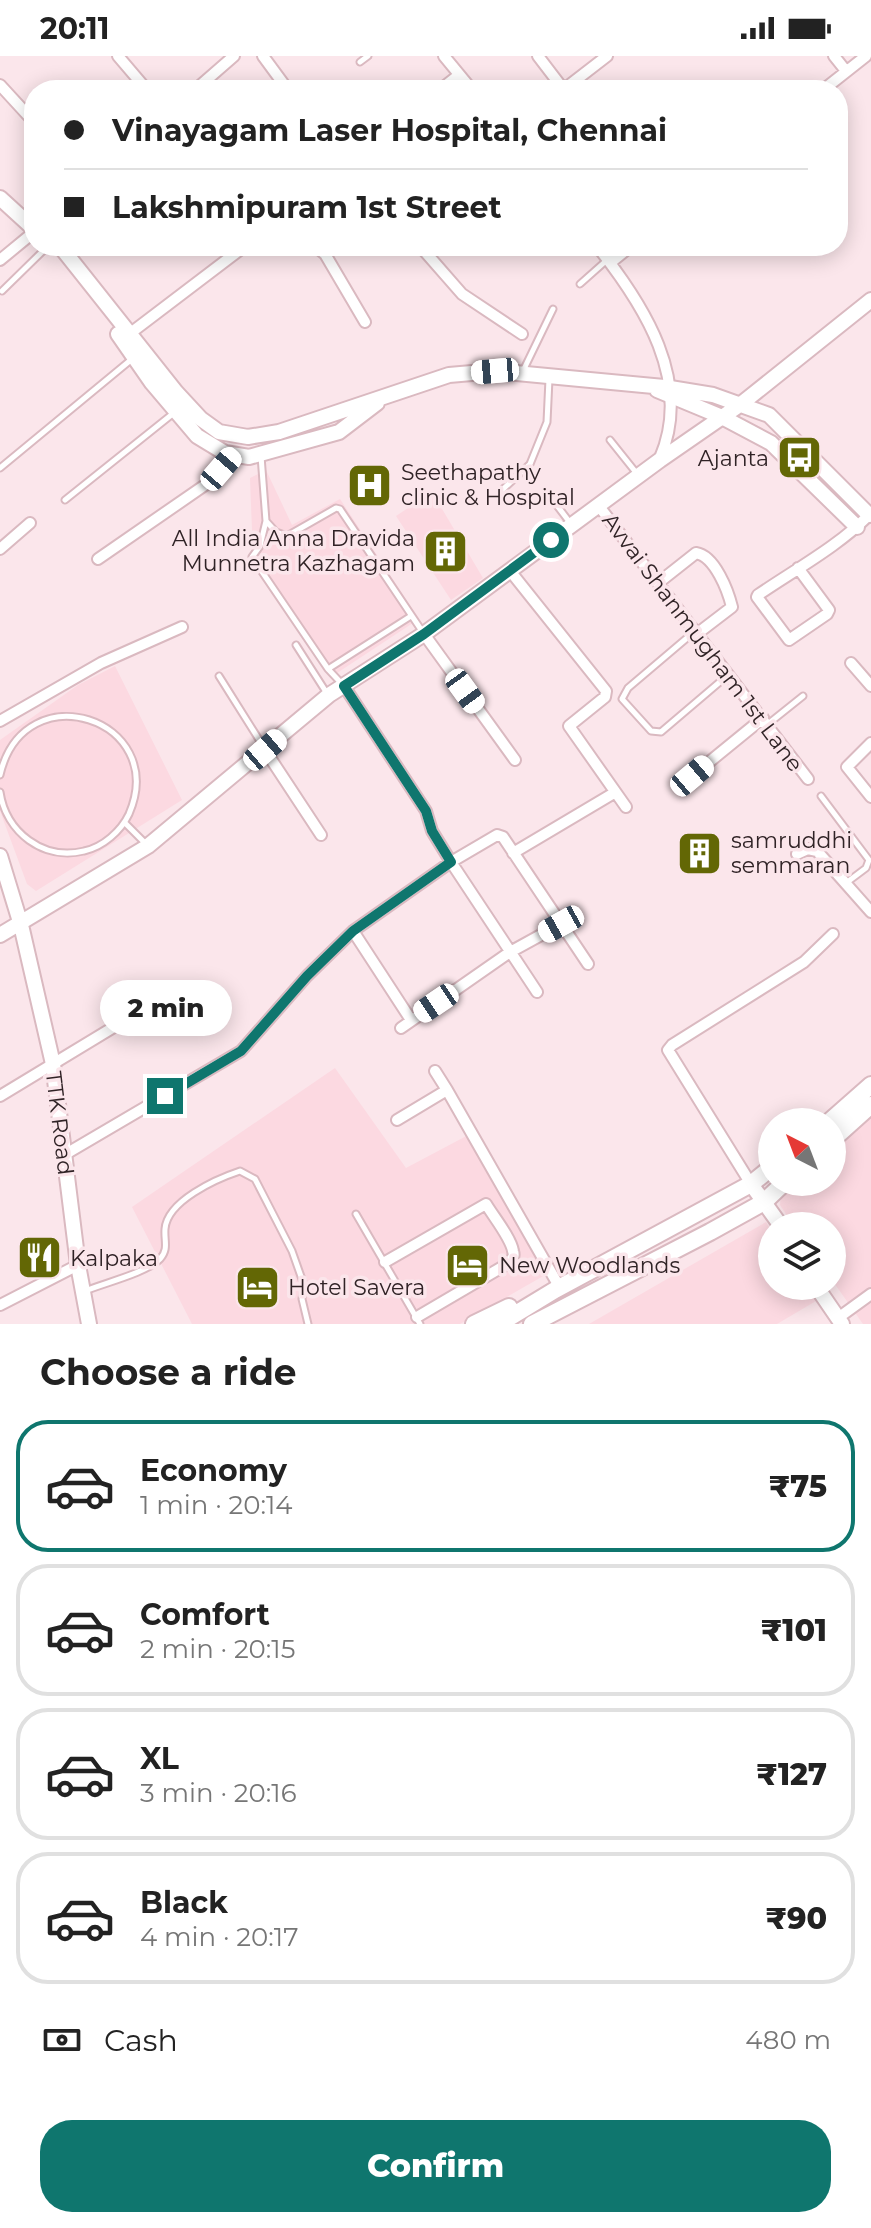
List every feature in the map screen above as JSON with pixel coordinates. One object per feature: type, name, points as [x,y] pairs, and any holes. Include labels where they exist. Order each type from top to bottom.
[{"type":"main road","points":[[0,189],[24,209]]},
{"type":"main road","points":[[0,198],[24,223]]},
{"type":"main road","points":[[58,256],[176,392],[201,419],[219,432],[248,437],[279,432],[449,375],[495,371],[549,374],[713,395],[769,415],[870,514]]},
{"type":"main road","points":[[67,256],[126,336],[135,357],[175,411],[197,436],[225,453],[249,457],[261,455],[339,432],[387,396]]},
{"type":"main road","points":[[0,935],[148,846],[329,695],[424,634],[511,572],[571,524],[741,404],[871,300]]},
{"type":"main road","points":[[664,391],[771,443],[857,527]]},
{"type":"main road","name":"TTK Road","points":[[0,856],[21,925],[53,1064],[78,1265],[89,1324]]},
{"type":"main road","points":[[845,1108],[871,1085]]},
{"type":"main road","points":[[846,1127],[871,1105]]},
{"type":"main road","points":[[499,1324],[758,1178]]},
{"type":"main road","points":[[751,1184],[771,1212]]},
{"type":"main road","points":[[532,1324],[673,1252],[770,1196]]},
{"type":"main road","points":[[474,1324],[521,1301],[541,1299]]},
{"type":"main road","points":[[826,1300],[840,1321]]},
{"type":"main road","points":[[551,1324],[563,1308]]},
{"type":"street","points":[[118,56],[138,80]]},
{"type":"street","points":[[206,80],[234,56]]},
{"type":"street","points":[[263,56],[281,80]]},
{"type":"street","points":[[444,56],[463,80]]},
{"type":"street","points":[[538,56],[556,80]]},
{"type":"street","points":[[577,80],[607,56]]},
{"type":"street","points":[[834,56],[846,71]]},
{"type":"street","points":[[835,80],[866,56]]},
{"type":"street","points":[[453,80],[459,75]]},
{"type":"street","points":[[0,85],[24,111]]},
{"type":"street","points":[[0,260],[24,240]]},
{"type":"street","points":[[126,336],[232,256]]},
{"type":"street","points":[[326,256],[365,322]]},
{"type":"street","points":[[429,256],[462,294],[522,334]]},
{"type":"street","points":[[605,256],[651,324],[669,369],[664,391],[671,425],[660,460]]},
{"type":"street","points":[[609,261],[616,256]]},
{"type":"street","points":[[98,559],[208,483],[233,454]]},
{"type":"street","name":"Avvai Shanmugham 1st Lane","points":[[598,505],[808,779]]},
{"type":"street","points":[[798,568],[829,610],[789,640],[757,597],[798,568],[857,527],[870,514]]},
{"type":"street","points":[[0,549],[30,523]]},
{"type":"street","points":[[658,583],[696,553],[705,556],[720,575],[732,607],[697,632]]},
{"type":"street","points":[[511,572],[605,688],[606,694],[569,726],[626,807]]},
{"type":"street","points":[[0,721],[101,663],[182,627]]},
{"type":"street","points":[[424,634],[515,760]]},
{"type":"street","points":[[851,663],[871,686]]},
{"type":"street","points":[[344,686],[426,811],[432,831],[451,862],[537,992]]},
{"type":"street","points":[[692,776],[765,721]]},
{"type":"street","points":[[871,743],[847,767],[871,797]]},
{"type":"street","points":[[265,750],[321,835]]},
{"type":"street","points":[[513,853],[614,793]]},
{"type":"street","points":[[64,1155],[241,1051],[307,976],[353,931],[451,862],[497,835],[501,835],[588,964]]},
{"type":"street","points":[[797,854],[808,849],[817,851],[871,912]]},
{"type":"street","points":[[401,1028],[510,952],[561,924]]},
{"type":"street","points":[[353,931],[411,1020]]},
{"type":"street","points":[[751,1184],[668,1050],[804,962],[833,934]]},
{"type":"street","points":[[0,1096],[137,1013]]},
{"type":"street","points":[[435,1071],[560,1288]]},
{"type":"street","points":[[397,1120],[447,1090]]},
{"type":"street","points":[[385,1262],[486,1204],[504,1190]]},
{"type":"street","points":[[418,1321],[509,1263],[513,1257],[513,1250],[486,1204]]},
{"type":"street","points":[[0,1305],[78,1265]]},
{"type":"street","points":[[840,1321],[871,1294]]},
{"type":"lane","points":[[360,62],[368,56]]},
{"type":"lane","points":[[2,291],[39,256]]},
{"type":"lane","points":[[580,284],[609,261]]},
{"type":"lane","points":[[522,373],[553,309]]},
{"type":"lane","points":[[0,468],[135,357]]},
{"type":"lane","points":[[501,491],[530,464],[543,433],[547,422],[549,374]]},
{"type":"lane","points":[[65,500],[175,411]]},
{"type":"lane","points":[[610,440],[639,476]]},
{"type":"lane","points":[[261,455],[266,521],[260,546],[252,557],[328,669],[344,686]]},
{"type":"lane","points":[[552,499],[571,524]]},
{"type":"lane","points":[[266,521],[276,532],[287,536],[336,508],[340,509],[424,634]]},
{"type":"lane","points":[[328,669],[411,616]]},
{"type":"lane","points":[[697,632],[628,688],[622,699],[651,731],[657,733],[729,675]]},
{"type":"lane","points":[[296,645],[329,695]]},
{"type":"lane","points":[[219,676],[265,750]]},
{"type":"lane","points":[[765,721],[803,696]]},
{"type":"lane","points":[[0,775],[4,757],[18,736],[39,721],[64,715],[89,718],[112,730],[128,750],[136,774],[135,799],[125,823],[107,841],[84,851],[58,853],[34,845],[15,829],[2,807],[0,792]]},
{"type":"lane","points":[[821,796],[869,860],[866,868],[845,883]]},
{"type":"lane","points":[[125,823],[148,846]]},
{"type":"lane","points":[[83,1292],[157,1262],[165,1252],[165,1227],[171,1211],[194,1193],[240,1171],[255,1179],[290,1246],[304,1285],[302,1299],[308,1324]]},
{"type":"lane","points":[[356,1214],[418,1321]]},
{"type":"shaded area","points":[[266,470],[292,525],[340,499],[419,619],[334,675],[253,557],[250,478]]},
{"type":"shaded area","name":"All India Anna Dravida Munnetra Kazhagam","points":[[432,492],[483,578],[451,600],[396,516]]},
{"type":"shaded area","points":[[115,666],[182,800],[36,891],[27,884],[0,811],[0,740],[78,685]]},
{"type":"shaded area","points":[[335,1068],[406,1168],[472,1133],[552,1271],[460,1324],[192,1324],[132,1207]]},
{"type":"shaded area","points":[[871,1117],[871,1324],[863,1324],[846,1300],[846,1212],[785,1212],[780,1205],[781,1196],[846,1196],[846,1138]]},
{"type":"shaded area","points":[[758,1227],[758,1300],[816,1301],[777,1324],[589,1324]]},
{"type":"place","name":"Ajanta","points":[[800,458]]},
{"type":"place","name":"Seethapathy clinic & Hospital","points":[[370,485]]},
{"type":"place","name":"All India Anna Dravida Munnetra Kazhagam","points":[[446,551]]},
{"type":"place","name":"samruddhi semmaran","points":[[700,853]]},
{"type":"place","name":"Kalpaka","points":[[39,1258]]},
{"type":"place","name":"New Woodlands","points":[[468,1265]]},
{"type":"place","name":"Hotel Savera","points":[[257,1287]]},
{"type":"route","points":[[165,1096],[241,1051],[307,976],[353,931],[451,862],[432,831],[426,811],[344,686],[424,634],[551,540]]}]
